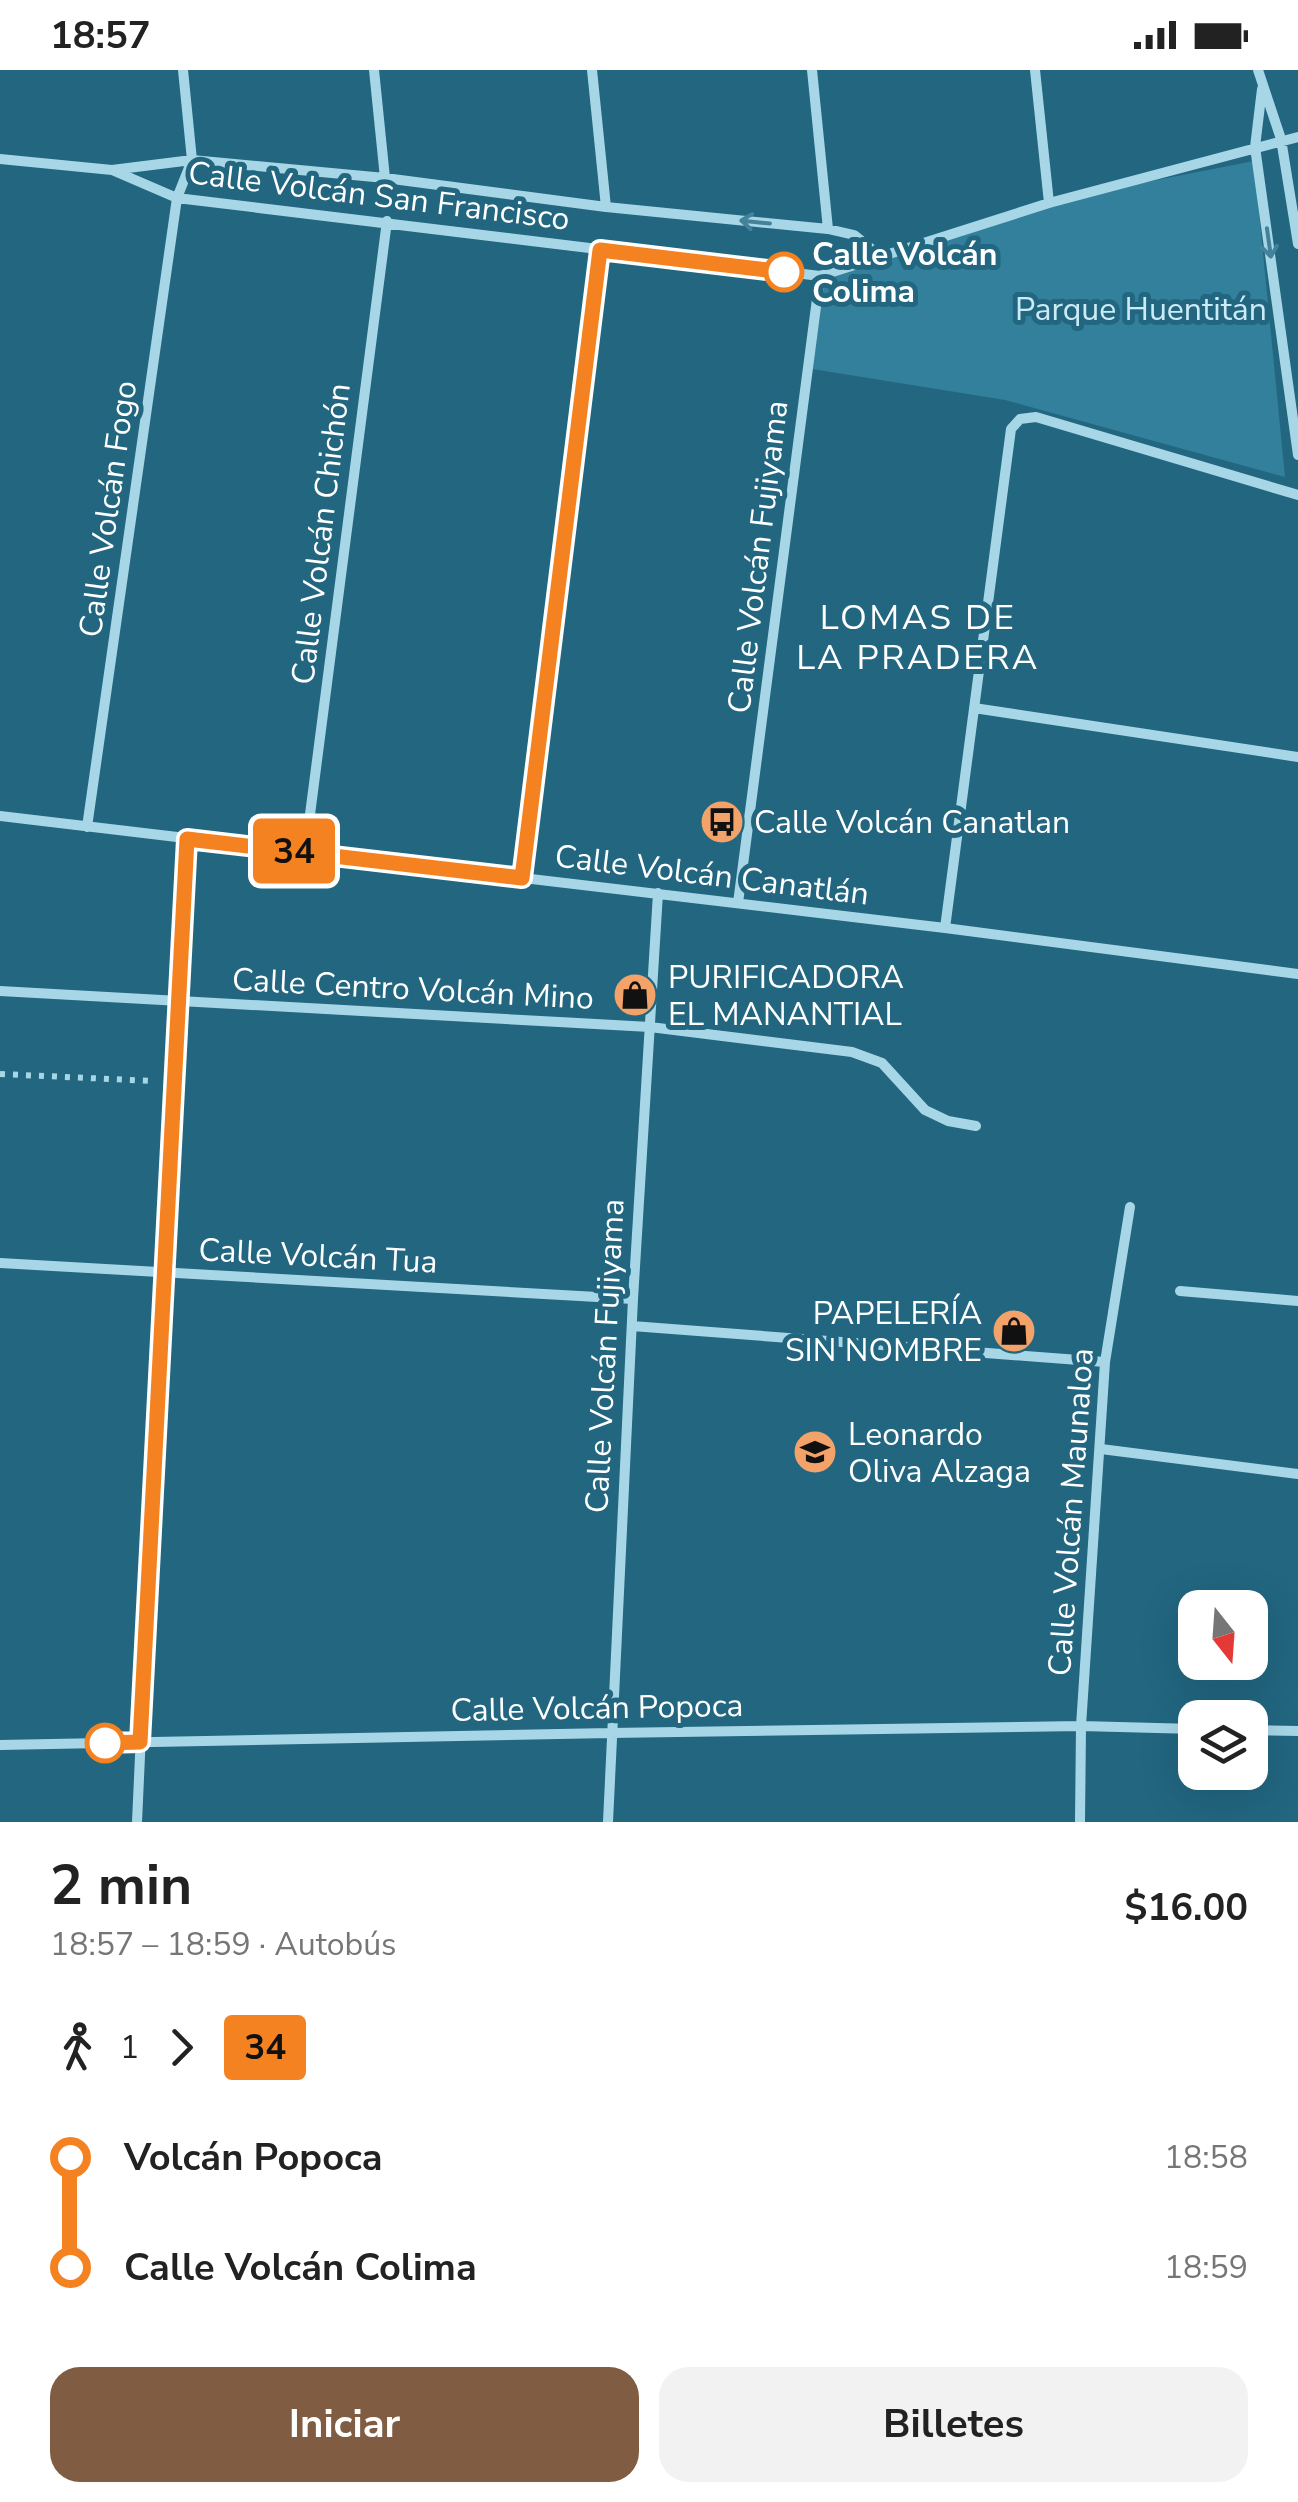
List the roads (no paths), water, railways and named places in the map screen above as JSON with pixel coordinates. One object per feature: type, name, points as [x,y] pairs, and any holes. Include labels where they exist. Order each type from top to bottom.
[{"type":"street","points":[[183,70],[192,160]]},
{"type":"street","points":[[374,70],[384,178]]},
{"type":"street","points":[[592,70],[606,207]]},
{"type":"street","points":[[812,70],[828,229]]},
{"type":"street","points":[[1035,70],[1049,203]]},
{"type":"street","points":[[1258,70],[1282,139],[1298,244]]},
{"type":"street","points":[[1262,88],[1255,147],[1298,455]]},
{"type":"street","name":"Calle Volcán San Francisco","points":[[112,170],[177,198],[820,276],[1049,203],[1298,137]]},
{"type":"street","name":"Calle Volcán San Francisco","points":[[0,159],[112,170],[192,160],[384,178],[606,207],[828,229],[854,235],[880,256]]},
{"type":"street","name":"Calle Volcán Fogo","points":[[87,827],[177,198],[192,160]]},
{"type":"street","name":"Calle Volcán Chichón","points":[[305,852],[387,221]]},
{"type":"street","points":[[522,878],[600,250]]},
{"type":"street","name":"Calle Volcán Fujiyama","points":[[738,903],[820,276]]},
{"type":"street","points":[[945,928],[1011,429],[1020,419],[1036,416],[1298,496]]},
{"type":"street","points":[[974,708],[1298,758]]},
{"type":"street","name":"Calle Volcán Canatlán","points":[[0,816],[945,928],[1298,974]]},
{"type":"street","points":[[137,1822],[187,839]]},
{"type":"street","name":"Calle Volcán Fujiyama","points":[[608,1822],[633,1299],[658,894]]},
{"type":"street","name":"Calle Centro Volcán Mino","points":[[0,991],[650,1027],[852,1052],[882,1063],[925,1110],[948,1121],[976,1126]]},
{"type":"street","name":"Calle Volcán Maunaloa","points":[[1080,1822],[1081,1726],[1105,1362],[1130,1207]]},
{"type":"street","name":"Calle Volcán Tua","points":[[0,1262],[633,1299]]},
{"type":"street","points":[[1180,1291],[1298,1301]]},
{"type":"street","points":[[632,1326],[1105,1362]]},
{"type":"street","points":[[1101,1449],[1298,1474]]},
{"type":"street","name":"Calle Volcán Popoca","points":[[0,1745],[610,1732],[1081,1726],[1178,1729]]},
{"type":"street","points":[[1268,1731],[1298,1732]]},
{"type":"place","name":"Calle Volcán Colima","points":[[784,272]]},
{"type":"place","name":"Calle Volcán Canatlan","points":[[722,822]]},
{"type":"place","name":"PURIFICADORA EL MANANTIAL","points":[[635,995]]},
{"type":"place","name":"PAPELERÍA SIN NOMBRE","points":[[1014,1331]]},
{"type":"place","name":"Leonardo Oliva Alzaga","points":[[815,1452]]},
{"type":"district","name":"LOMAS DE LA PRADERA","points":[[918,637]]},
{"type":"park label","name":"Parque Huentitán","points":[[1141,309]]}]
